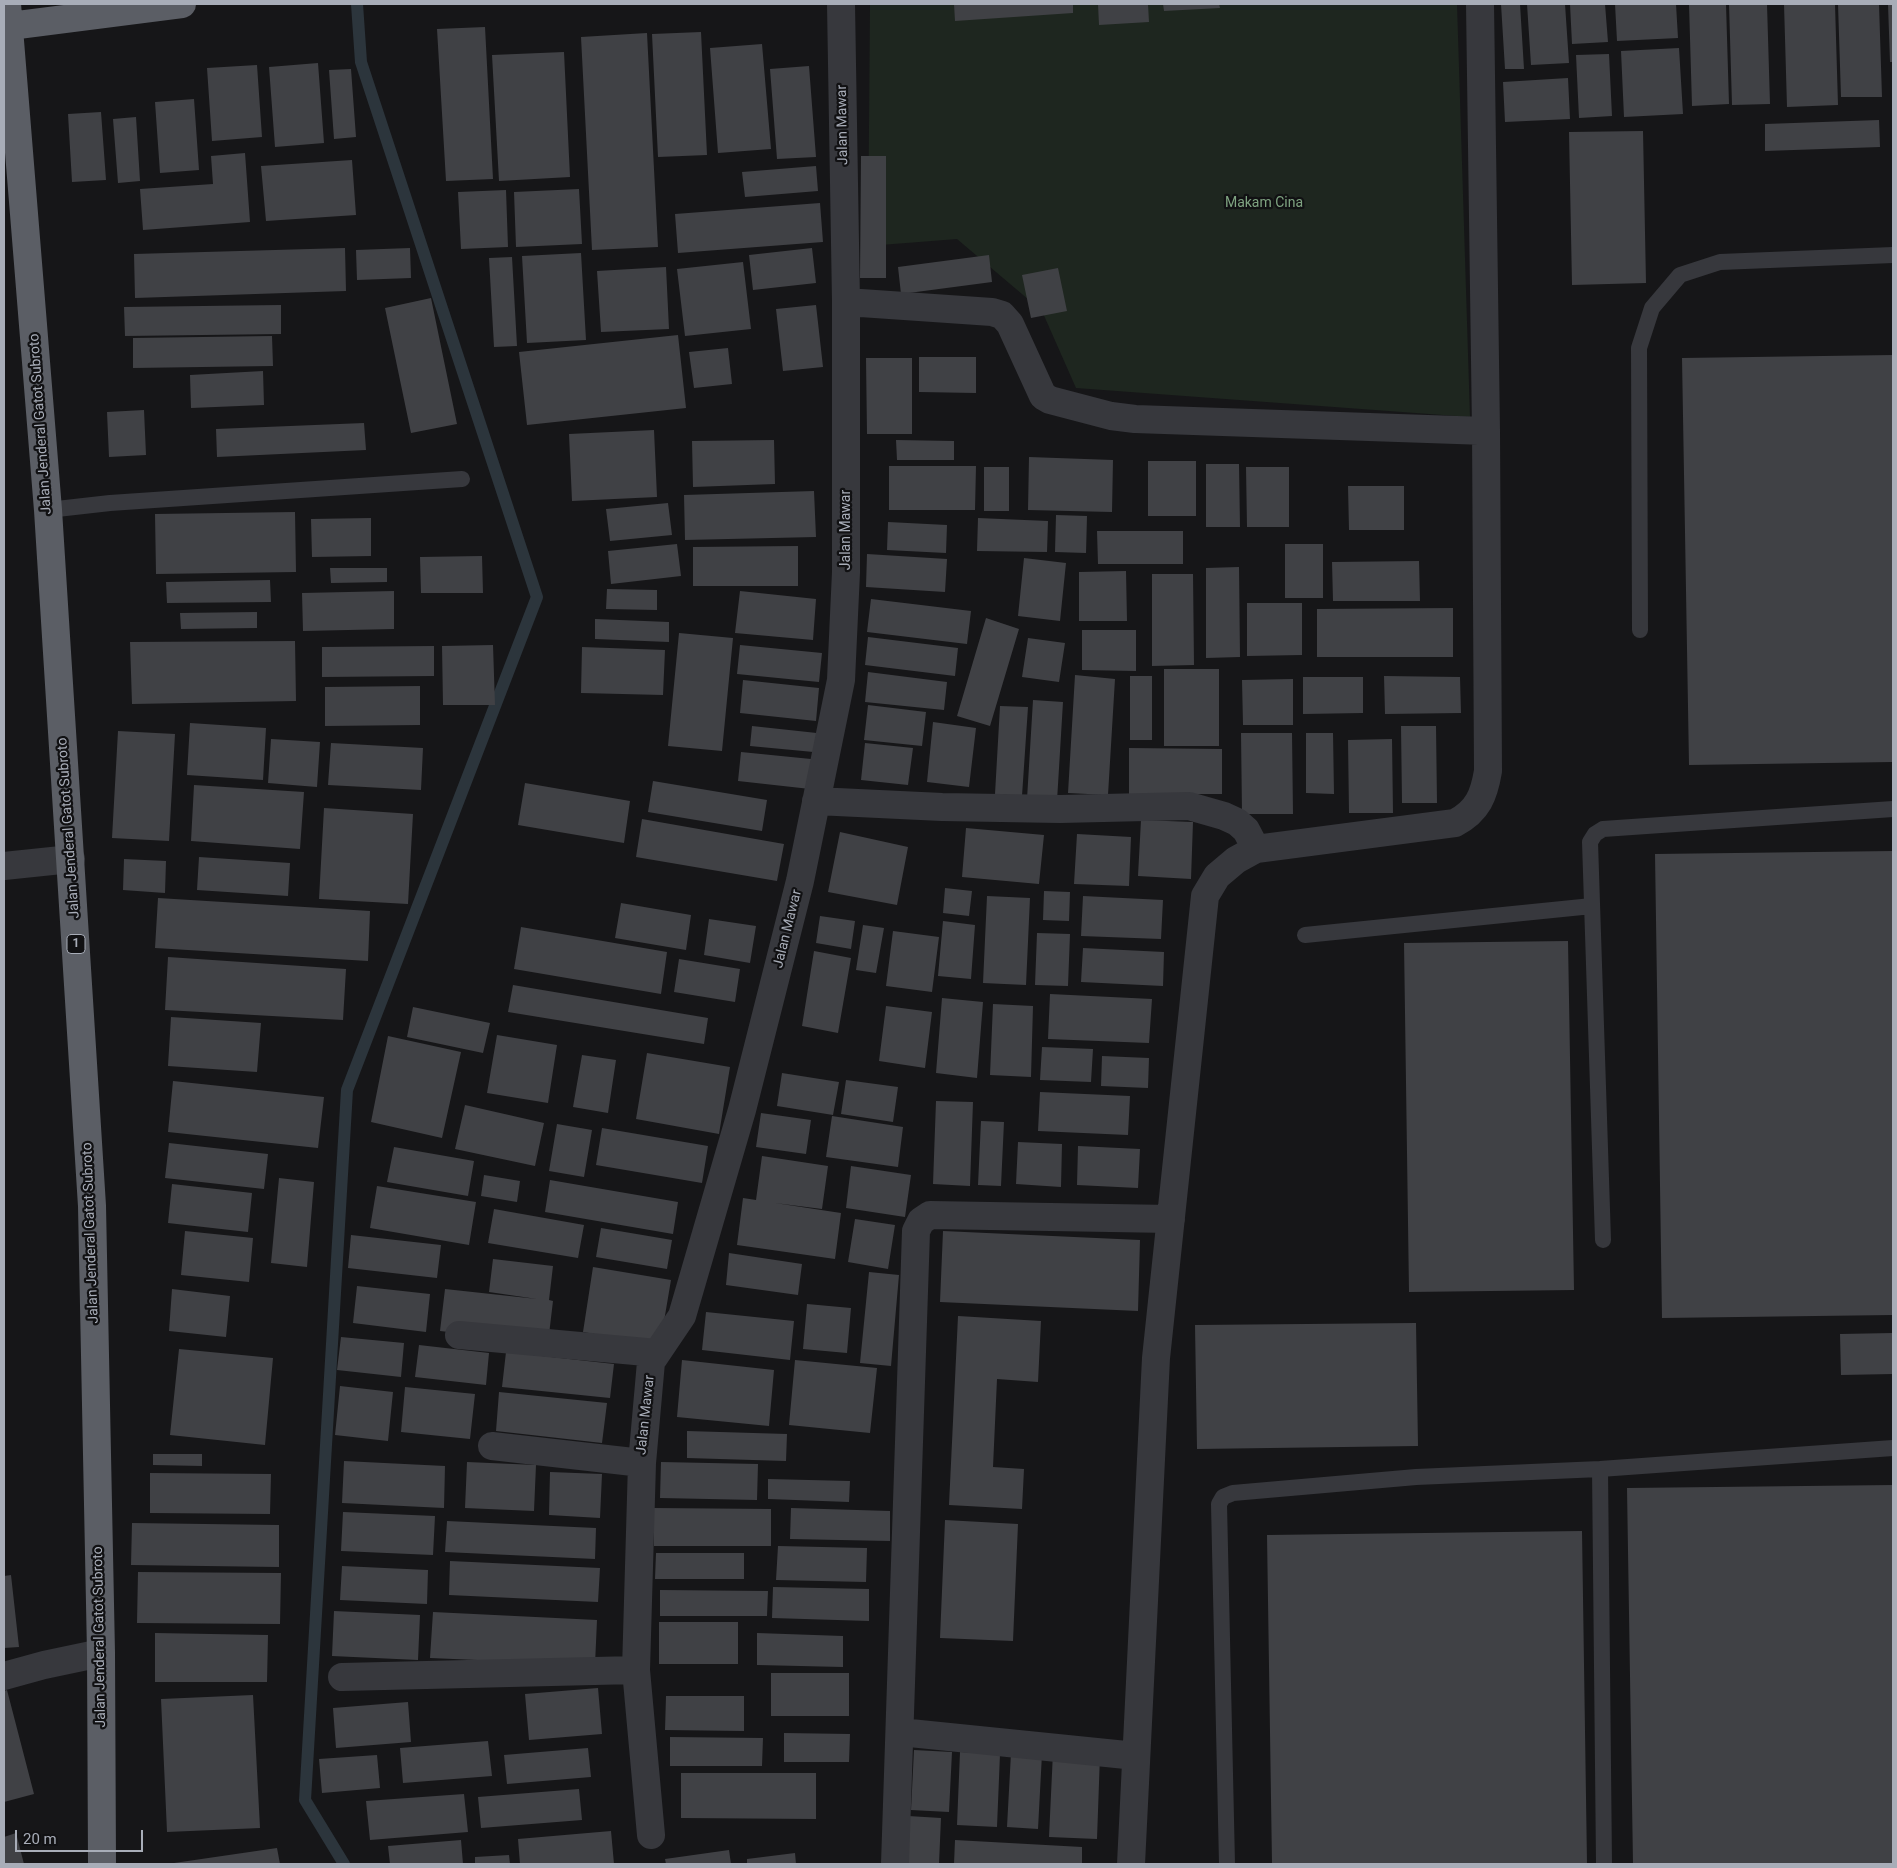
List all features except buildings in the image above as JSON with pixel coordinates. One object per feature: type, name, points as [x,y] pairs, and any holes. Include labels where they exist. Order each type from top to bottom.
[{"type":"highway","name":"1","points":[[8,15],[182,4]]},
{"type":"highway","name":"Jalan Jenderal Gatot Subroto","points":[[8,15],[48,510],[92,1206],[101,1653],[102,1864]]},
{"type":"street","name":"Jalan Mawar","points":[[651,1836],[636,1670],[642,1463],[652,1362],[682,1316],[734,1138],[800,882],[841,680],[846,572],[846,302],[841,4]]},
{"type":"street","points":[[1131,1864],[1156,1358],[1205,896],[1217,876],[1236,860],[1256,849],[1455,823],[1466,817],[1476,806],[1485,790],[1488,771],[1486,431],[1480,4]]},
{"type":"street","points":[[846,302],[992,312],[1002,315],[1010,324],[1043,396],[1050,400],[1111,416],[1135,419],[1486,431]]},
{"type":"street","points":[[816,802],[1060,809],[1190,806],[1237,822],[1246,830],[1256,849]]},
{"type":"street","points":[[4,866],[71,859]]},
{"type":"street","points":[[895,1864],[916,1232],[921,1221],[930,1215],[1171,1219]]},
{"type":"street","points":[[459,1335],[657,1353]]},
{"type":"street","points":[[492,1446],[642,1463]]},
{"type":"street","points":[[4,1676],[101,1653]]},
{"type":"street","points":[[342,1677],[636,1670]]},
{"type":"street","points":[[900,1732],[1136,1756]]},
{"type":"lane","points":[[1640,630],[1639,348],[1652,308],[1680,275],[1720,262],[1893,254]]},
{"type":"lane","points":[[48,510],[110,503],[462,479]]},
{"type":"lane","points":[[1603,1240],[1590,842],[1594,834],[1603,829],[1893,809]]},
{"type":"lane","points":[[1306,935],[1592,906]]},
{"type":"lane","points":[[1227,1864],[1219,1504],[1223,1497],[1233,1493],[1416,1478],[1600,1469],[1893,1448]]},
{"type":"lane","points":[[1600,1469],[1604,1864]]},
{"type":"green space","name":"Makam Cina","points":[[870,4],[1457,4],[1470,417],[1076,388],[1042,311],[957,239],[868,246]]},
{"type":"waterway","points":[[344,1864],[305,1800],[347,1090],[537,597],[361,62],[357,4]]}]
